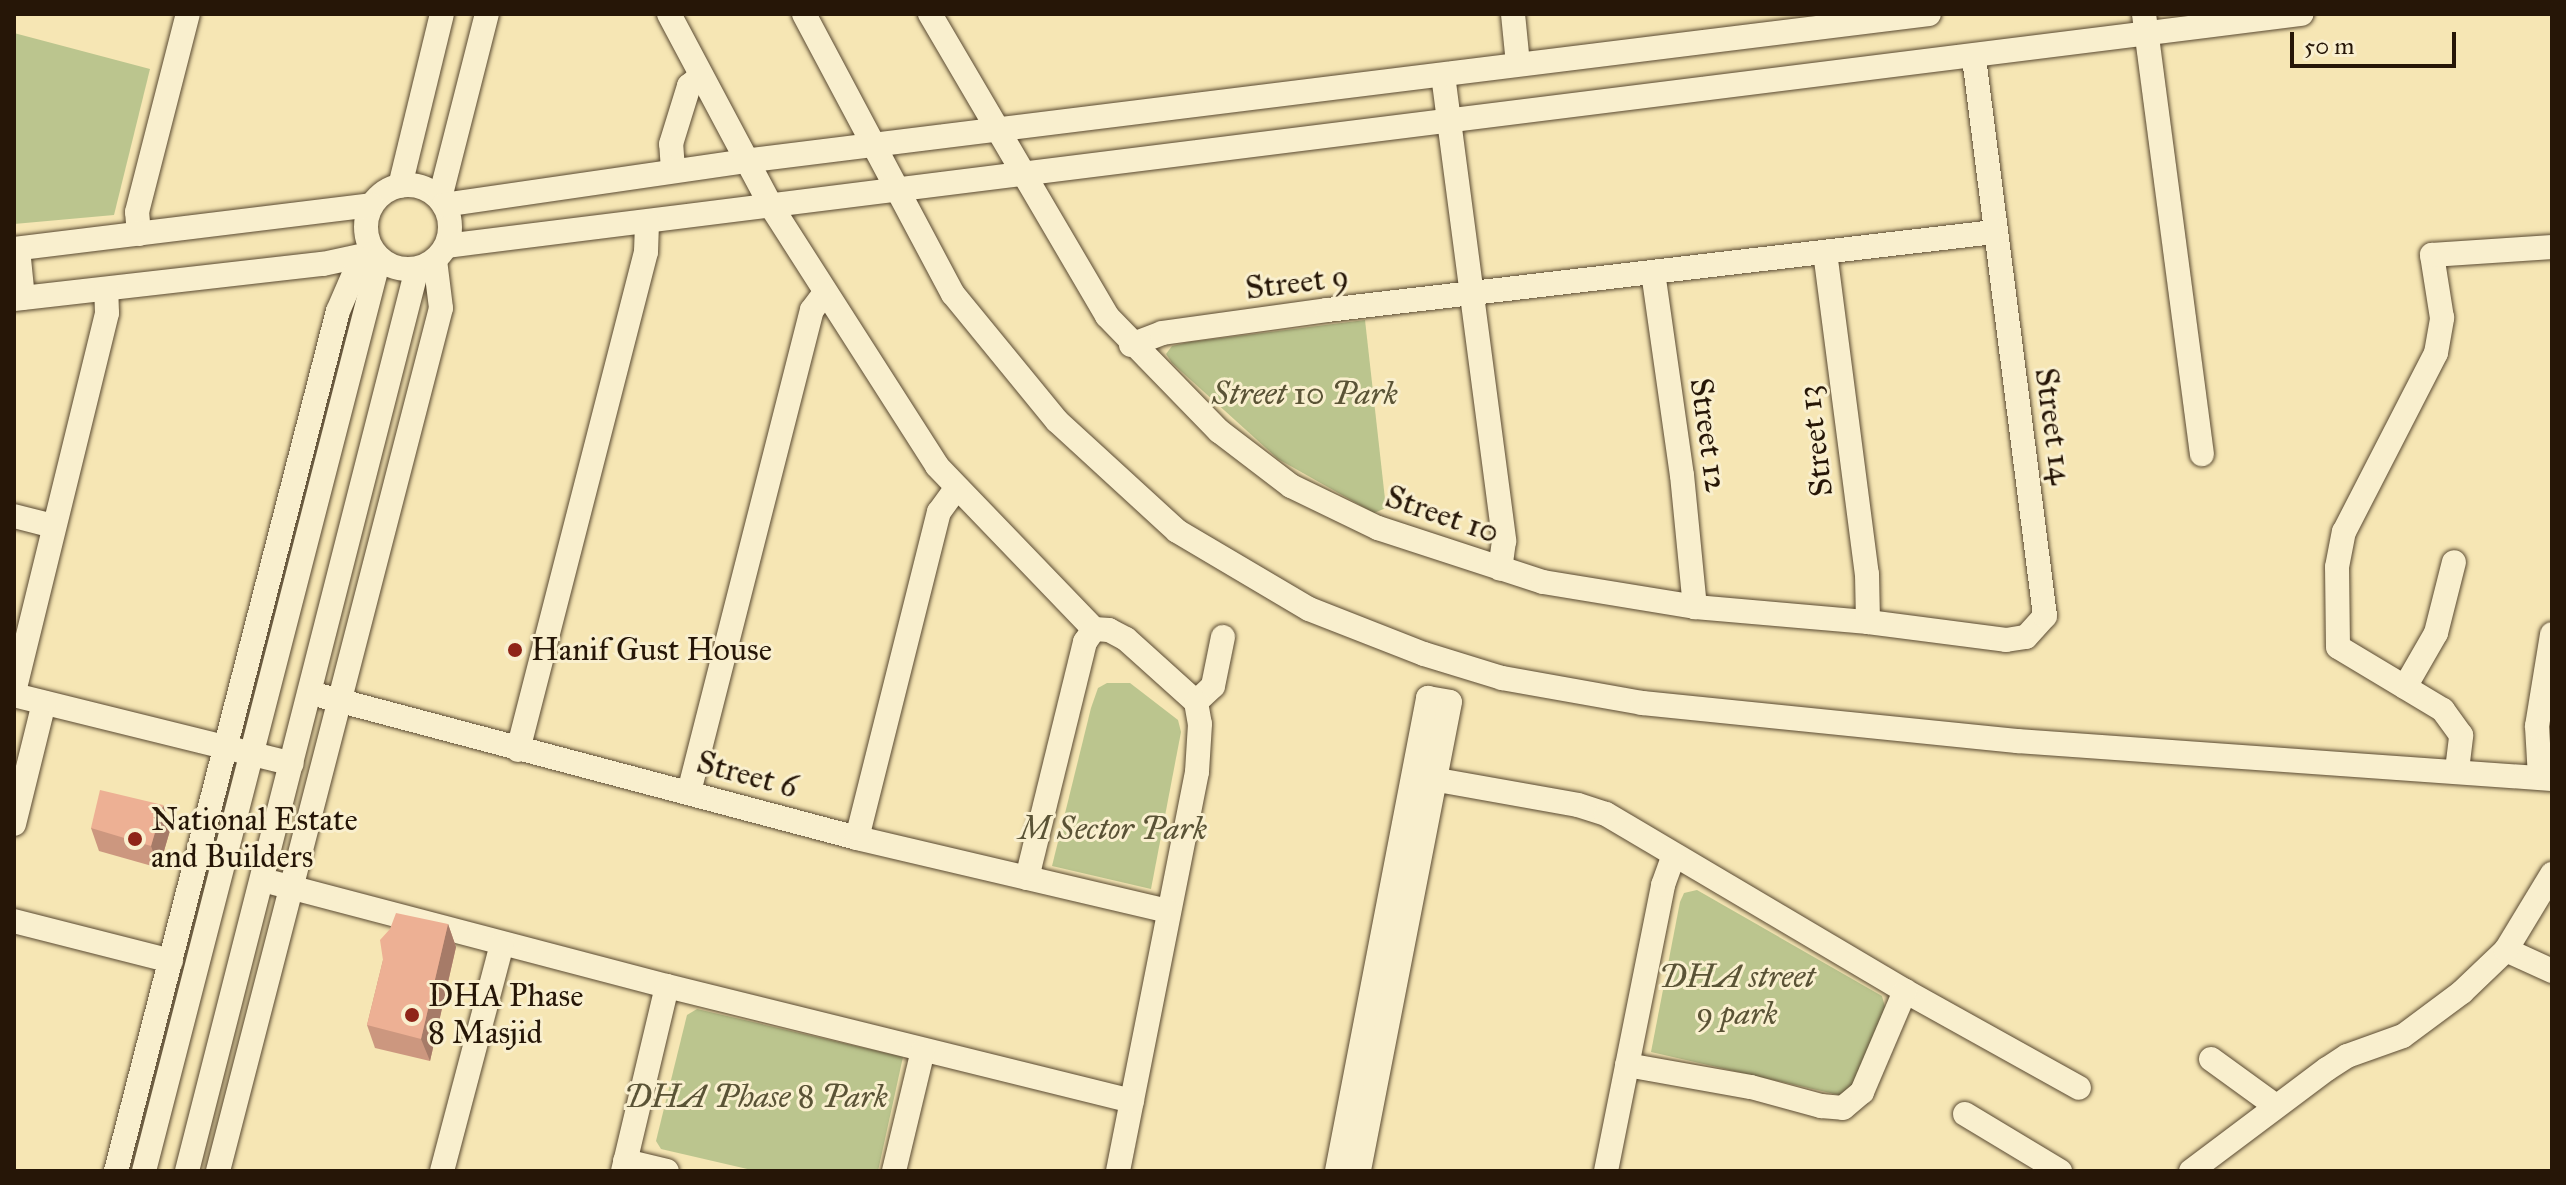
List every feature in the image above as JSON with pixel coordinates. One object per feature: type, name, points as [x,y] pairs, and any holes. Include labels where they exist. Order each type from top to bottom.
[{"type":"street","points":[[139,234],[137,212],[188,14]]},
{"type":"street","points":[[400,186],[442,14]]},
{"type":"street","points":[[442,202],[487,14]]},
{"type":"street","points":[[669,14],[740,142],[744,161],[771,206],[786,224],[824,294],[903,417],[956,489],[1094,629],[1109,630],[1126,639],[1196,702],[1200,724],[1197,772],[1118,1171]]},
{"type":"street","points":[[804,14],[875,145],[896,192],[953,294],[1057,421],[1177,531],[1309,609],[1424,654],[1502,678],[1642,703],[2017,741],[2546,778],[2537,726],[2552,634]]},
{"type":"street","name":"Street 10","points":[[930,14],[1107,316],[1131,345],[1219,431],[1291,486],[1378,528],[1543,582],[1695,607],[1868,622],[2006,640],[2026,637],[2038,628]]},
{"type":"street","points":[[1513,14],[1518,64]]},
{"type":"street","points":[[442,202],[744,161],[1929,14]]},
{"type":"street","points":[[187,1171],[311,693],[433,258],[451,225],[442,202],[421,187],[400,186],[383,192],[371,205],[366,235],[377,256],[393,267],[433,258],[647,223],[771,206],[1974,58],[2146,23],[2302,14]]},
{"type":"street","points":[[2146,23],[2202,454]]},
{"type":"street","name":"Street 14","points":[[1974,58],[1994,232],[2044,597],[2045,616],[2038,628]]},
{"type":"street","points":[[1443,75],[1504,541],[1500,569]]},
{"type":"street","points":[[673,170],[671,144],[689,86],[701,76]]},
{"type":"street","points":[[371,205],[16,249],[19,298],[377,256]]},
{"type":"street","points":[[518,750],[646,252],[647,223]]},
{"type":"street","name":"Street 9","points":[[1131,345],[1162,333],[1994,232]]},
{"type":"street","points":[[2457,770],[2461,735],[2443,710],[2338,647],[2337,567],[2344,532],[2436,353],[2442,318],[2432,255],[2552,247]]},
{"type":"street","name":"Street 13","points":[[1825,252],[1867,574],[1868,622]]},
{"type":"street","points":[[116,1171],[338,311],[354,274],[377,256]]},
{"type":"street","points":[[144,1171],[377,256]]},
{"type":"street","points":[[218,1171],[337,700],[441,308],[441,289],[433,258]]},
{"type":"street","name":"Street 12","points":[[1653,272],[1682,475],[1695,607]]},
{"type":"street","points":[[106,290],[107,313],[14,694],[292,764]]},
{"type":"street","points":[[689,792],[812,310],[824,294]]},
{"type":"street","points":[[857,838],[939,512],[956,489]]},
{"type":"street","points":[[14,516],[53,526]]},
{"type":"street","points":[[2405,687],[2436,633],[2454,562]]},
{"type":"street","points":[[1027,878],[1085,642],[1094,629]]},
{"type":"street","points":[[1196,702],[1213,686],[1223,637]]},
{"type":"street","name":"Street 6","points":[[311,693],[857,838],[1169,911]]},
{"type":"street","points":[[1359,1171],[1439,700]]},
{"type":"street","points":[[14,824],[44,703]]},
{"type":"street","points":[[1425,778],[1578,805],[1606,814],[1905,991],[2079,1088]]},
{"type":"street","points":[[1337,1171],[1425,778]]},
{"type":"street","points":[[1606,1171],[1663,885],[1674,855]]},
{"type":"street","points":[[2191,1171],[2347,1056],[2403,1036],[2434,1015],[2506,950],[2552,874]]},
{"type":"street","points":[[263,880],[667,986],[1132,1101]]},
{"type":"street","points":[[14,921],[171,961]]},
{"type":"street","points":[[442,1171],[502,944]]},
{"type":"street","points":[[2506,950],[2552,971]]},
{"type":"street","points":[[667,986],[624,1166],[667,1171]]},
{"type":"street","points":[[1627,1065],[1751,1087],[1821,1106],[1843,1108],[1862,1092],[1905,991]]},
{"type":"street","points":[[894,1171],[923,1050]]},
{"type":"street","points":[[2211,1059],[2276,1106]]},
{"type":"street","points":[[1965,1114],[2060,1171]]},
{"type":"green space","points":[[14,33],[150,69],[114,215],[14,224]]},
{"type":"green space","name":"Street 10 Park","points":[[1365,320],[1386,508],[1374,513],[1278,459],[1172,363],[1166,354],[1172,346],[1189,342]]},
{"type":"green space","name":"M Sector Park","points":[[1107,683],[1130,683],[1178,720],[1181,732],[1151,889],[1052,866],[1091,708],[1098,688]]},
{"type":"green space","name":"DHA street 9 park","points":[[1697,890],[1882,996],[1885,1007],[1853,1088],[1839,1095],[1651,1052],[1680,902],[1684,893]]},
{"type":"green space","name":"DHA Phase 8 Park","points":[[697,1009],[903,1057],[878,1171],[756,1171],[661,1149],[656,1141],[687,1015]]},
{"type":"building","points":[[100,790],[163,805],[151,846],[91,828]]},
{"type":"building","name":"DHA Phase 8 Masjid","points":[[396,913],[448,924],[421,1039],[367,1025],[383,960],[380,940],[390,929]]},
{"type":"place","name":"Hanif Gust House","points":[[515,650]]},
{"type":"place","name":"National Estate and Builders","points":[[135,839]]},
{"type":"place","name":"DHA Phase 8 Masjid","points":[[412,1015]]}]
